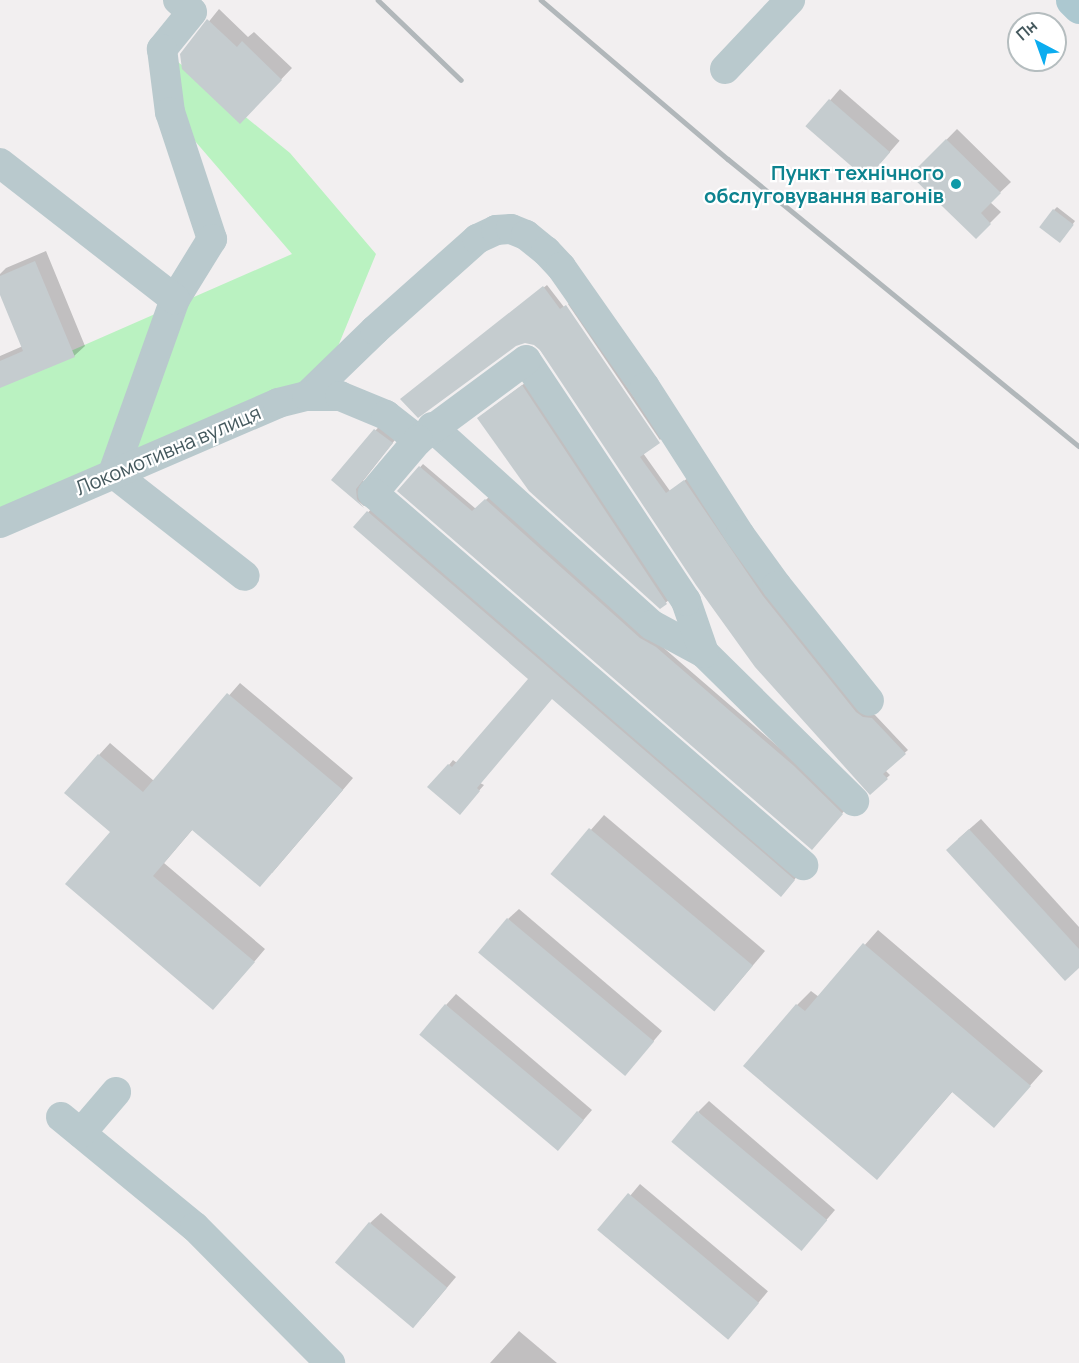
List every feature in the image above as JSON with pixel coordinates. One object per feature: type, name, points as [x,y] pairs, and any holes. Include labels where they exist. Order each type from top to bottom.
[{"type":"main road","points":[[1072,0],[1079,7]]},
{"type":"street","points":[[178,0],[192,12],[162,49],[170,112],[212,239],[175,299],[113,473],[245,576]]},
{"type":"street","points":[[725,69],[790,0]]},
{"type":"street","points":[[0,163],[175,299]]},
{"type":"street","points":[[308,396],[375,330],[477,239],[496,230],[511,230],[526,235],[561,267],[645,387],[740,535],[777,586],[869,701]]},
{"type":"street","points":[[704,653],[686,601],[526,360],[425,434],[374,493],[803,865]]},
{"type":"street","name":"Локомотивна вулиця","points":[[0,523],[278,403],[308,396],[340,396],[425,434]]},
{"type":"street","points":[[425,434],[652,625],[704,653],[854,801]]},
{"type":"street","points":[[116,1092],[71,1125],[195,1227],[330,1363]]},
{"type":"green space","points":[[162,49],[290,153],[376,254],[327,373],[0,522],[0,382],[292,254],[170,112]]},
{"type":"building","points":[[207,19],[237,47],[242,41],[282,80],[240,124],[182,69],[180,54]]},
{"type":"building","points":[[829,99],[890,152],[867,179],[805,126]]},
{"type":"building","name":"Пункт технічного обслуговування вагонів","points":[[946,139],[1001,193],[981,213],[991,224],[976,239],[910,175]]},
{"type":"building","points":[[1053,209],[1074,225],[1060,243],[1039,227]]},
{"type":"building","points":[[35,261],[75,357],[0,388],[0,361],[23,351],[0,295],[0,276]]},
{"type":"building","points":[[543,286],[560,309],[566,305],[660,443],[640,457],[666,493],[684,480],[763,596],[856,712],[863,717],[872,718],[906,754],[883,774],[888,779],[870,795],[755,667],[696,585],[540,350],[534,345],[525,343],[516,346],[418,418],[400,399]]},
{"type":"building","points":[[522,385],[667,604],[660,609],[529,491],[477,418]]},
{"type":"building","points":[[374,429],[393,443],[356,489],[357,499],[364,508],[331,480]]},
{"type":"building","points":[[419,466],[472,511],[485,499],[640,638],[656,647],[794,766],[843,814],[812,850],[397,491]]},
{"type":"building","points":[[367,511],[795,880],[781,897],[552,699],[477,788],[480,791],[460,815],[427,787],[448,764],[452,767],[528,679],[353,527]]},
{"type":"building","points":[[227,693],[343,790],[260,887],[192,830],[153,876],[255,962],[213,1010],[65,884],[110,832],[64,793],[98,754],[143,792]]},
{"type":"building","points":[[589,828],[753,966],[714,1012],[550,874]]},
{"type":"building","points":[[969,829],[1079,949],[1079,968],[1065,981],[946,850]]},
{"type":"building","points":[[507,918],[654,1041],[625,1076],[478,952]]},
{"type":"building","points":[[863,943],[1031,1086],[994,1128],[952,1092],[877,1180],[743,1066],[796,1004],[805,1011]]},
{"type":"building","points":[[445,1004],[584,1120],[558,1151],[419,1035]]},
{"type":"building","points":[[697,1111],[827,1220],[802,1251],[671,1142]]},
{"type":"building","points":[[628,1193],[759,1303],[728,1340],[597,1230]]},
{"type":"building","points":[[369,1222],[447,1288],[413,1328],[335,1263]]},
{"type":"railway","points":[[378,0],[461,80]]},
{"type":"railway","points":[[541,0],[728,159],[1079,446]]},
{"type":"place","name":"Пункт технічного обслуговування вагонів","points":[[956,184]]}]
